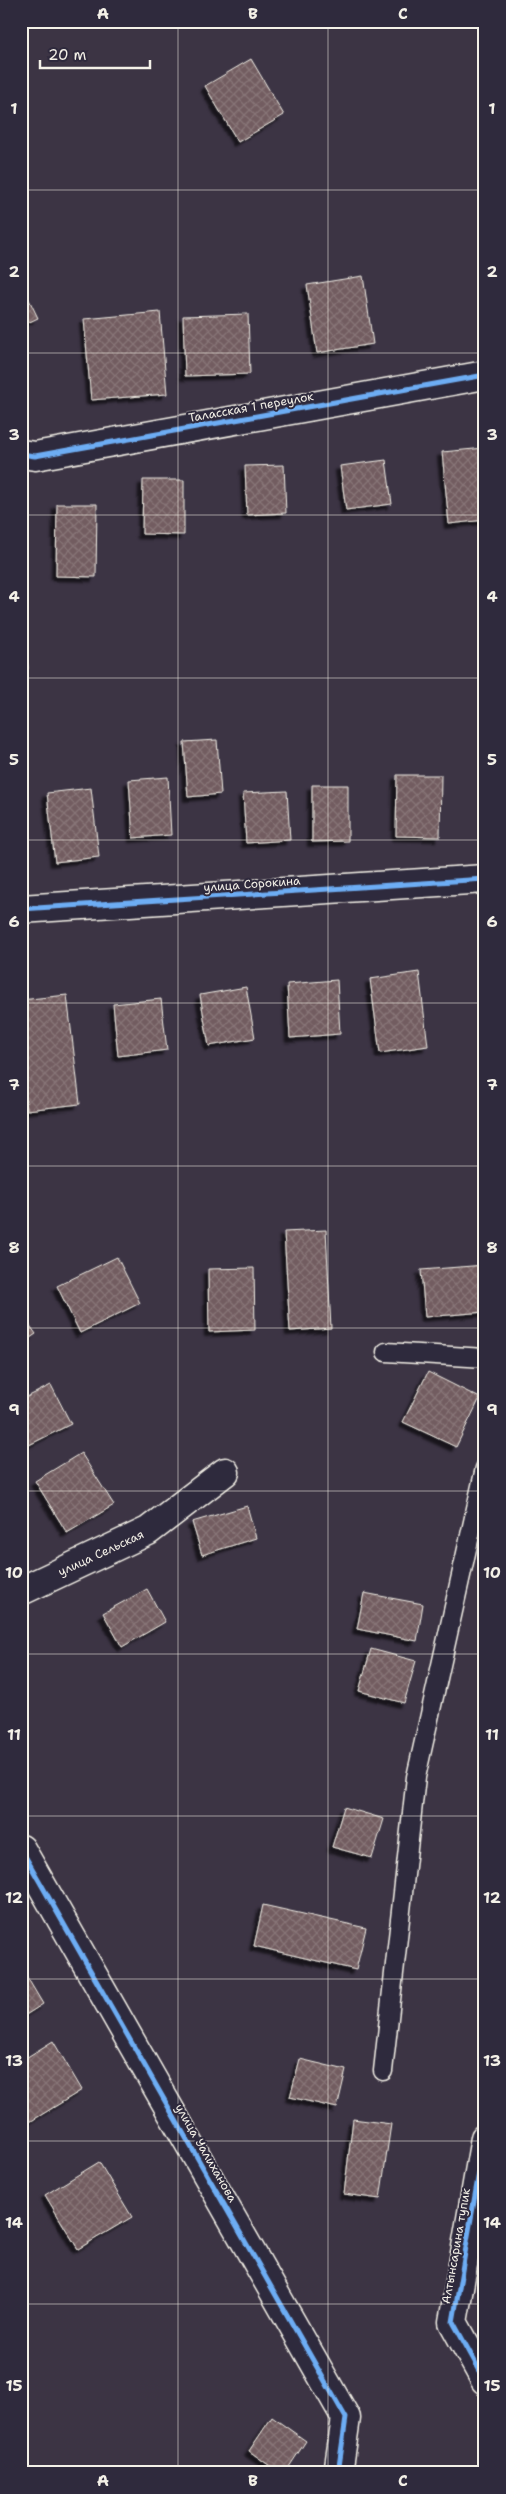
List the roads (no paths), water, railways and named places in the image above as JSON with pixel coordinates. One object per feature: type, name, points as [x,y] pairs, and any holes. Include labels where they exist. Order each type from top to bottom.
[{"type":"street","name":"Таласская 1 переулок","points":[[21,454],[35,456],[485,375]]},
{"type":"street","name":"улица Сорокина","points":[[21,909],[485,879]]},
{"type":"street","name":"улица Сельская","points":[[21,1591],[148,1531],[225,1472]]},
{"type":"street","name":"улица Уалиханова","points":[[21,1849],[346,2418],[338,2473]]},
{"type":"street","name":"Алтынсарина тупик","points":[[485,2138],[453,2322],[485,2380]]},
{"type":"lane","points":[[386,1352],[485,1358]]},
{"type":"lane","points":[[383,2071],[416,1778],[485,1468]]}]
